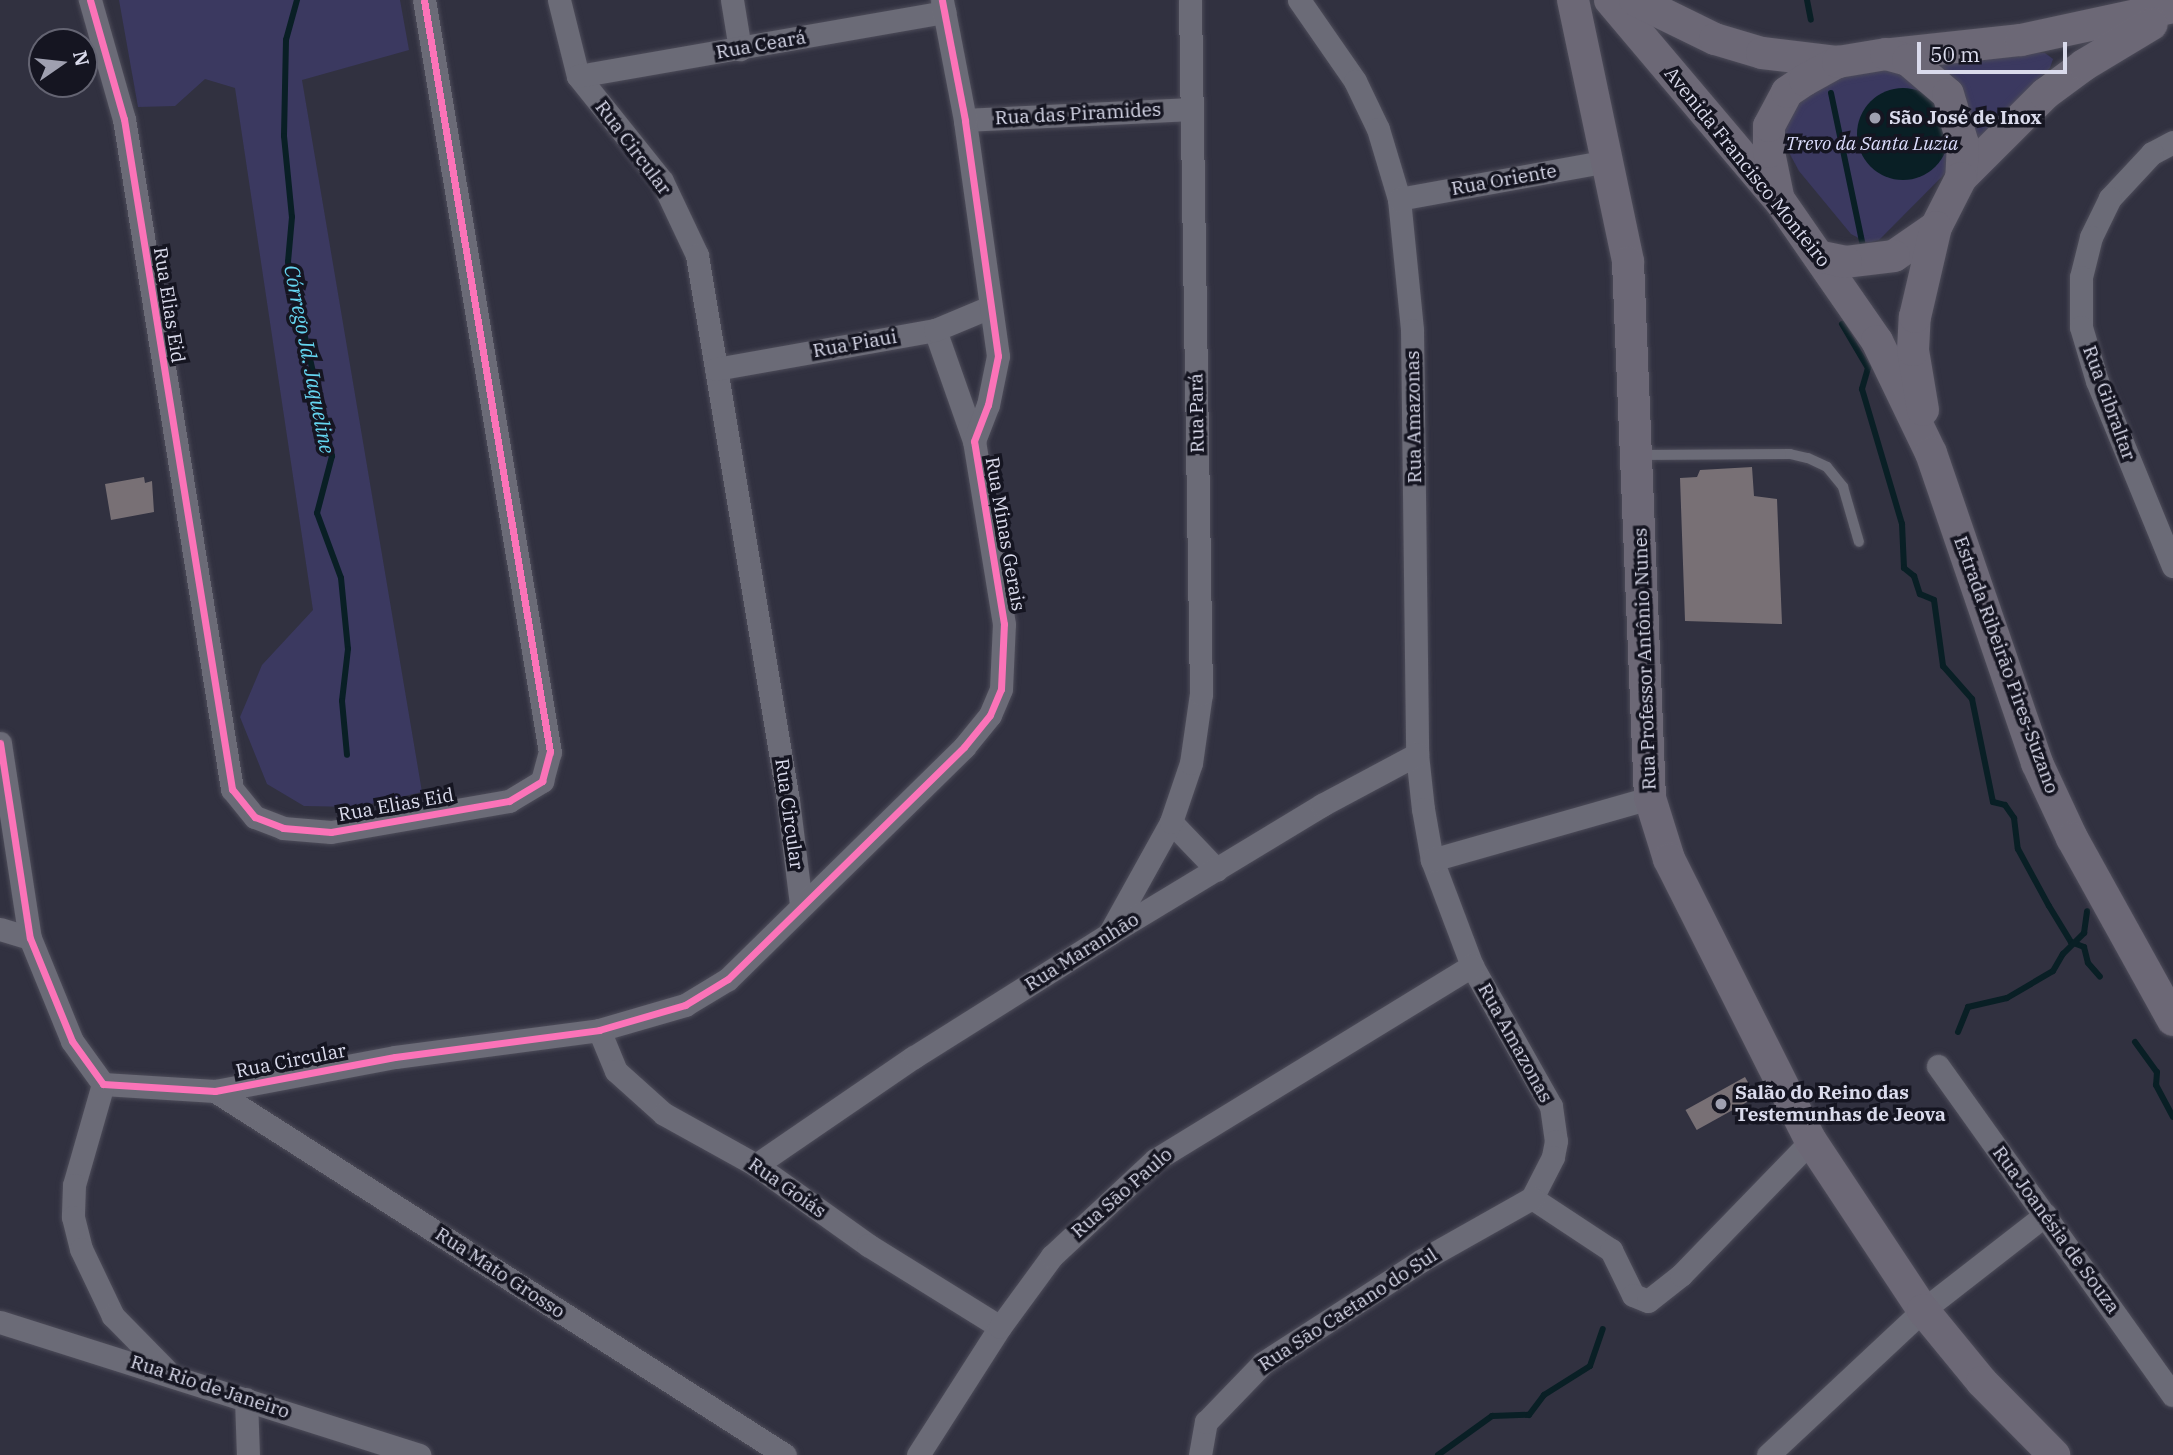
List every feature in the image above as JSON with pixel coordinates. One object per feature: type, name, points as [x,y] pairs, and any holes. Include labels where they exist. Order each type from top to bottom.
[{"type":"main road","name":"Rua Professor Antônio Nunes","points":[[1573,0],[1628,262],[1650,798],[1669,859],[1811,1142],[1923,1310],[1982,1382],[2054,1455]]},
{"type":"main road","name":"Avenida Francisco Monteiro","points":[[1610,0],[1633,13],[1822,257],[1877,341],[1931,453]]},
{"type":"main road","points":[[1584,58],[1603,35],[1633,13],[1762,52],[1838,62],[1886,54],[1968,49],[2109,11],[2173,7]]},
{"type":"main road","points":[[1931,453],[1913,350],[1915,317],[1936,227],[1961,178],[2045,94],[2094,58],[2173,14]]},
{"type":"main road","points":[[1886,54],[1908,60],[1948,94],[1963,144],[1961,178]]},
{"type":"main road","points":[[1780,201],[1769,152],[1769,126],[1777,105],[1805,79],[1838,62]]},
{"type":"main road","points":[[1822,257],[1846,262],[1894,256],[1936,227]]},
{"type":"main road","name":"Estrada Ribeirão Pires-Suzano","points":[[1931,453],[2037,763],[2072,838],[2173,1020]]},
{"type":"street","name":"Rua Elias Eid","points":[[90,0],[124,119],[232,789],[255,817],[283,828],[331,832],[509,801],[542,781],[550,752],[424,0]]},
{"type":"street","name":"Rua Circular","points":[[103,1084],[215,1091],[395,1058],[599,1030],[659,1015],[705,996],[728,979],[801,904],[788,800],[697,255],[685,222],[662,181],[578,76],[559,0]]},
{"type":"street","points":[[732,0],[740,49]]},
{"type":"street","name":"Rua Pará","points":[[1110,934],[1171,822],[1191,763],[1202,694],[1190,0]]},
{"type":"street","name":"Rua Amazonas","points":[[1299,0],[1355,81],[1378,129],[1399,199],[1412,330],[1417,754],[1432,860],[1472,966],[1551,1105],[1556,1142],[1553,1157],[1532,1198]]},
{"type":"street","name":"Rua Ceará","points":[[578,76],[740,49],[943,6]]},
{"type":"street","name":"Rua Minas Gerais","points":[[943,6],[965,120],[996,368],[974,441]]},
{"type":"street","name":"Rua das Piramides","points":[[965,120],[1191,109]]},
{"type":"street","name":"Rua Gibraltar","points":[[2173,142],[2152,153],[2110,198],[2091,237],[2081,277],[2081,327],[2097,381],[2173,566]]},
{"type":"street","name":"Rua Oriente","points":[[1399,199],[1608,161]]},
{"type":"street","name":"Rua Piaui","points":[[716,369],[935,330],[990,307]]},
{"type":"street","name":"Rua Minas Gerais","points":[[801,904],[964,747],[990,715],[1001,689],[1004,624],[974,441],[935,330]]},
{"type":"street","points":[[0,743],[30,938],[72,1041],[103,1084],[74,1185],[74,1217],[81,1249],[113,1316],[166,1371]]},
{"type":"street","name":"Rua Maranhão","points":[[756,1165],[914,1057],[1110,934],[1417,754]]},
{"type":"street","points":[[1432,860],[1650,798]]},
{"type":"street","points":[[1171,822],[1217,870]]},
{"type":"street","points":[[0,929],[30,938]]},
{"type":"street","name":"Rua São Paulo","points":[[923,1452],[1000,1327],[1072,1234],[1155,1160],[1472,966]]},
{"type":"street","name":"Rua Goiás","points":[[599,1030],[616,1071],[629,1087],[664,1114],[756,1165],[868,1245],[1000,1327]]},
{"type":"street","name":"Rua Joanésia de Souza","points":[[1938,1066],[2173,1395]]},
{"type":"street","name":"Rua Mato Grosso","points":[[215,1091],[785,1455]]},
{"type":"street","points":[[1532,1198],[1611,1250],[1633,1295],[1643,1302],[1681,1275],[1811,1142]]},
{"type":"street","name":"Rua São Caetano do Sul","points":[[1200,1455],[1206,1422],[1263,1363],[1422,1260],[1532,1198]]},
{"type":"street","points":[[1768,1455],[1923,1310],[2045,1215]]},
{"type":"street","name":"Rua Rio de Janeiro","points":[[0,1322],[166,1371],[419,1455]]},
{"type":"street","points":[[246,1399],[248,1455]]},
{"type":"lane","points":[[1637,455],[1790,454],[1808,458],[1827,467],[1843,487],[1859,542]]},
{"type":"green space","points":[[119,0],[400,0],[409,50],[302,80],[422,792],[358,807],[304,806],[267,784],[240,717],[262,665],[313,610],[235,88],[205,79],[175,106],[138,107]]},
{"type":"green space","name":"Trevo da Santa Luzia","points":[[2032,52],[2045,53],[2053,59],[2050,68],[1879,240],[1868,243],[1851,234],[1799,171],[1785,145],[1782,123],[1788,103],[1845,75]]},
{"type":"water","points":[[1903,88],[1921,92],[1935,102],[1945,116],[1949,134],[1945,152],[1935,166],[1921,176],[1903,180],[1885,176],[1871,166],[1861,152],[1857,134],[1861,116],[1871,102],[1885,92]]},
{"type":"building","points":[[1752,467],[1754,496],[1777,499],[1782,624],[1685,621],[1680,478],[1697,477],[1700,470]]},
{"type":"building","points":[[144,477],[145,483],[152,481],[154,512],[111,520],[105,484]]},
{"type":"building","name":"Salão do Reino das Testemunhas de Jeova","points":[[1745,1077],[1756,1097],[1697,1130],[1686,1110]]},
{"type":"waterway","name":"Córrego Jd. Jaqueline","points":[[297,0],[286,40],[284,136],[292,217],[288,262],[332,456],[317,513],[341,578],[348,649],[342,701],[347,755]]},
{"type":"waterway","points":[[1807,0],[1811,20]]},
{"type":"waterway","points":[[1831,93],[1862,242]]},
{"type":"waterway","points":[[1842,324],[1868,368],[1862,389],[1902,524],[1904,568],[1914,576],[1920,594],[1934,600],[1943,666],[1972,699],[1993,802],[2005,805],[2014,818],[2018,849],[2071,942],[2084,947],[2088,963],[2100,977]]},
{"type":"waterway","points":[[1958,1032],[1968,1007],[2007,998],[2053,971],[2063,954],[2084,933],[2087,911]]},
{"type":"waterway","points":[[2135,1042],[2157,1072],[2156,1085],[2173,1117]]},
{"type":"waterway","points":[[1438,1455],[1492,1416],[1529,1415],[1544,1395],[1590,1366],[1603,1329]]},
{"type":"cycle path","points":[[90,0],[124,119],[232,789],[255,817],[283,828],[331,832],[509,801],[542,781],[550,752],[424,0]]},
{"type":"cycle path","points":[[0,743],[30,938],[72,1041],[103,1084],[215,1091],[395,1057],[599,1030],[685,1005],[728,979],[964,747],[990,715],[1001,689],[1004,624],[974,441],[988,405],[998,356],[965,120],[942,0]]},
{"type":"place","name":"São José de Inox","points":[[1875,118]]},
{"type":"place","name":"Salão do Reino das Testemunhas de Jeova","points":[[1721,1104]]}]
